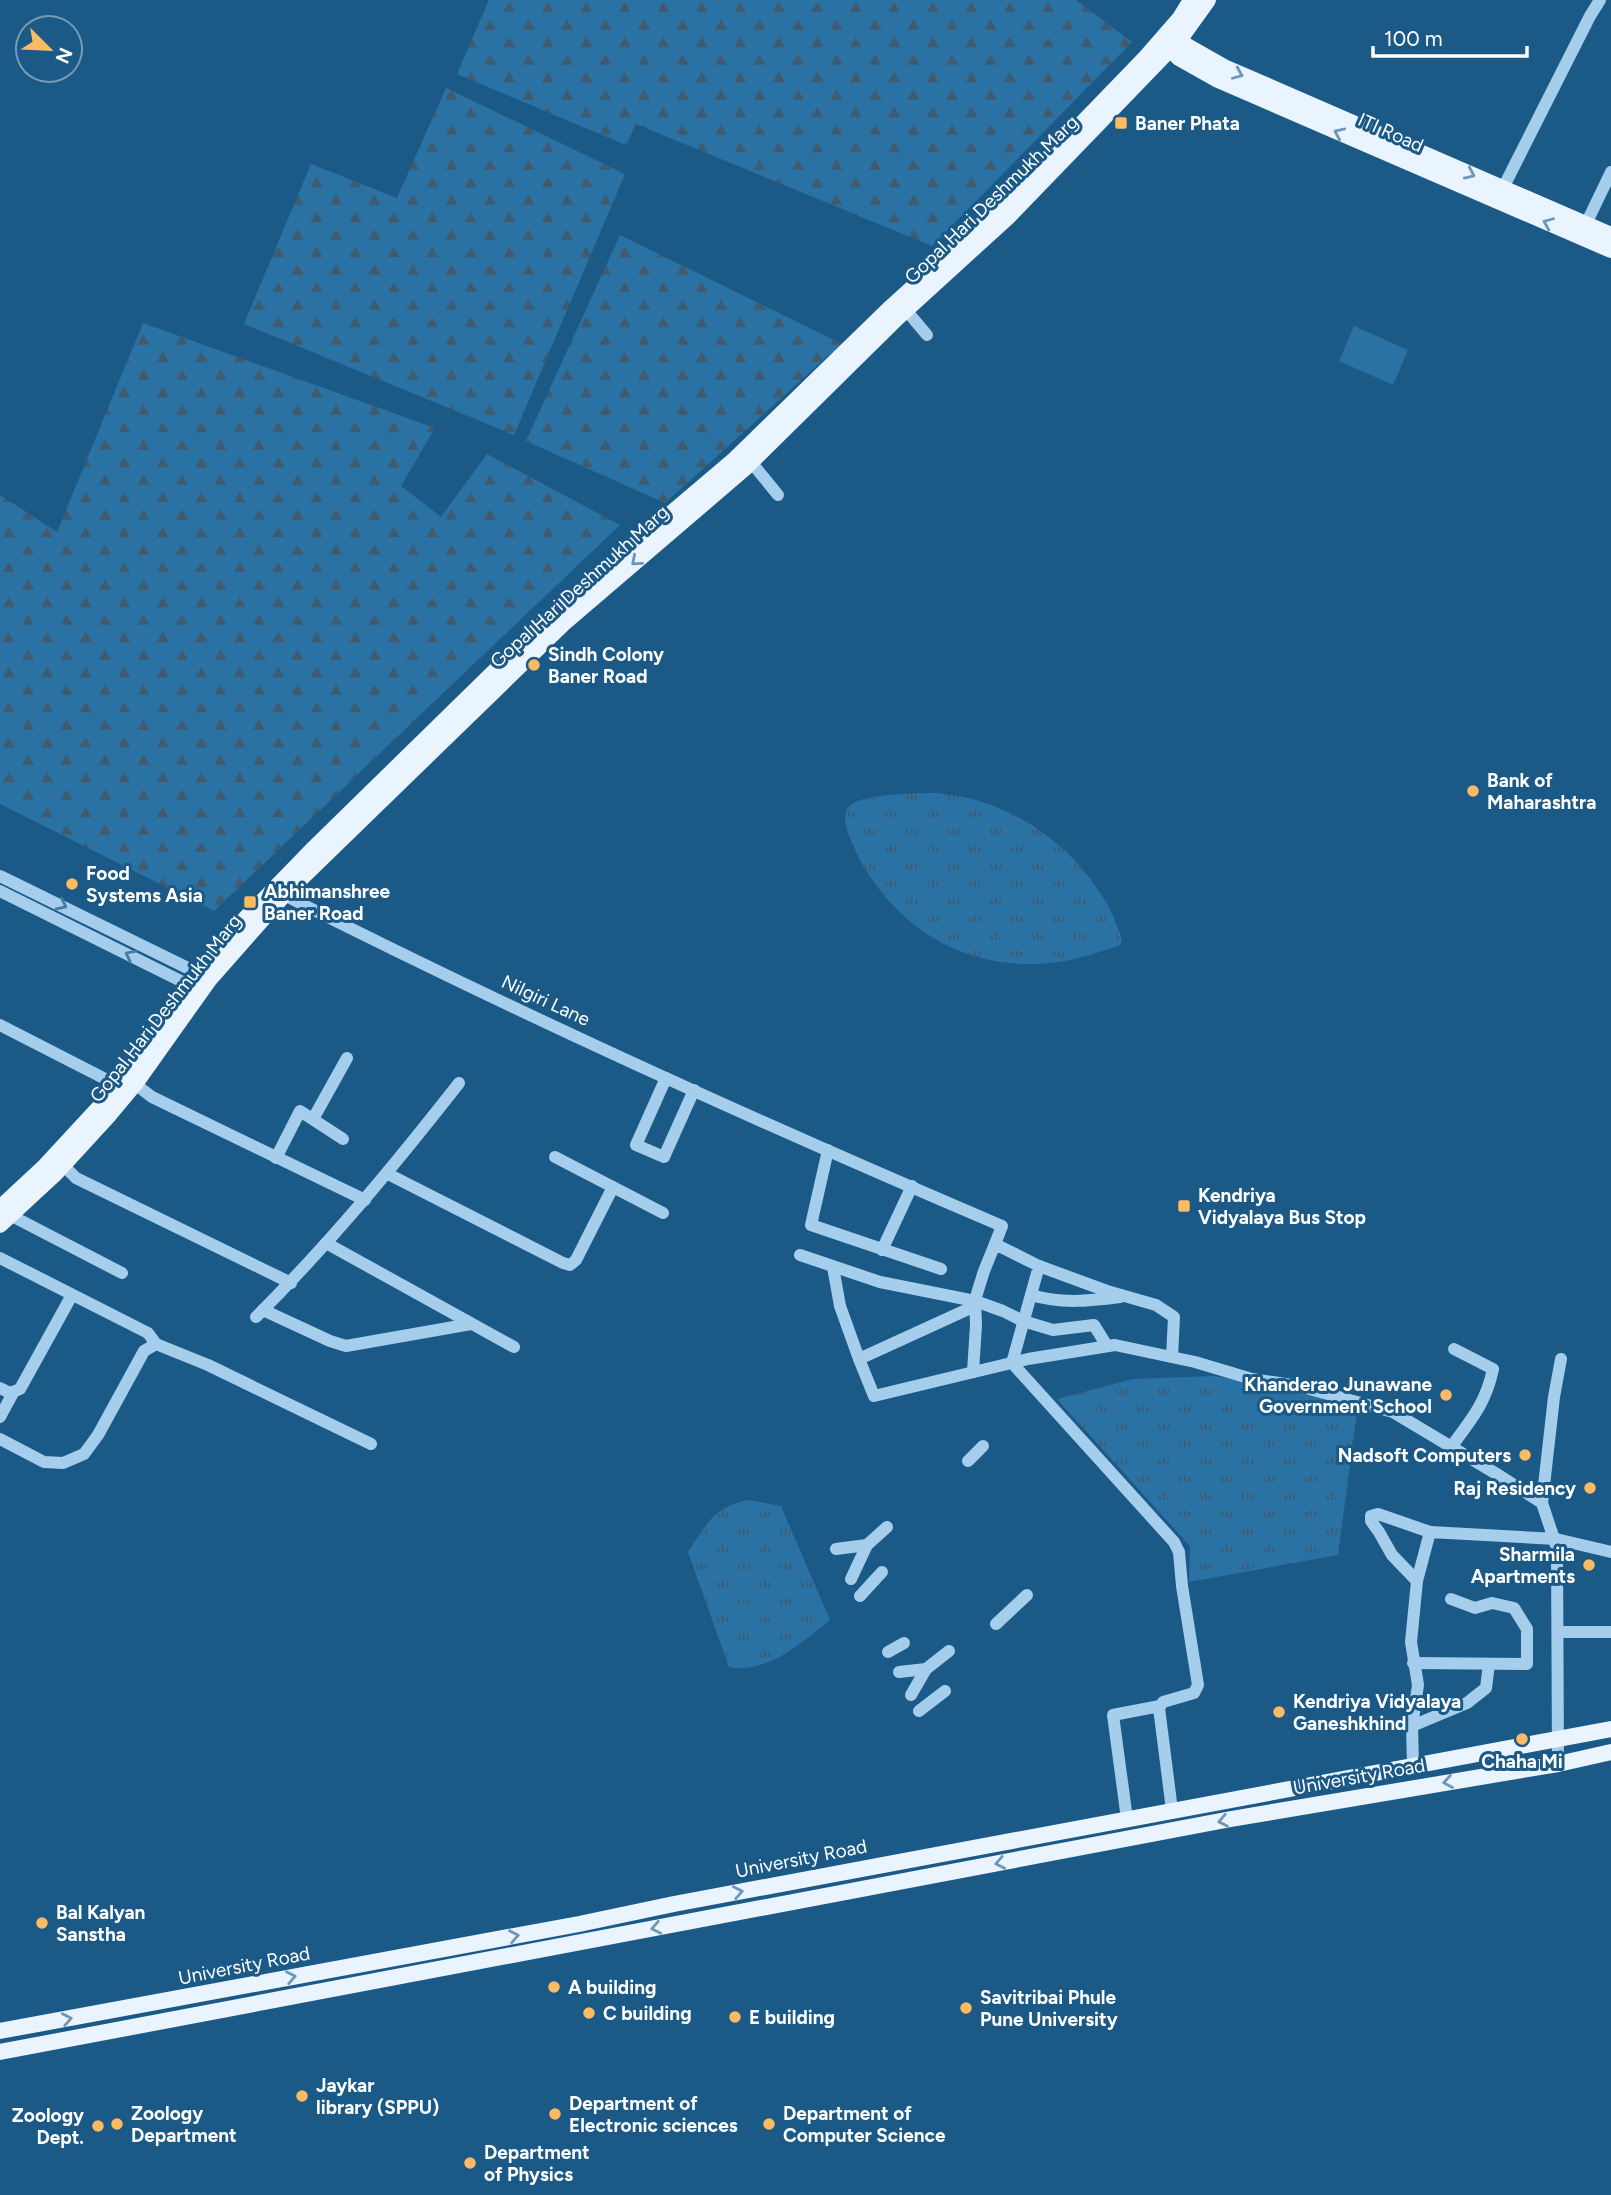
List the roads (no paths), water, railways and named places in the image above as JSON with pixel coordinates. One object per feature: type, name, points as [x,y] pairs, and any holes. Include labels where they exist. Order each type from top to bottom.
[{"type":"main road","name":"Gopal Hari Deshmukh Marg","points":[[3,1216],[59,1160],[127,1085],[240,923],[311,851],[541,636],[751,462],[906,310],[1008,218],[1170,40],[1191,0]]},
{"type":"main road","name":"Gopal Hari Deshmukh Marg","points":[[200,983],[284,894],[541,636],[554,613],[755,440],[888,310],[999,209],[1209,0]]},
{"type":"main road","name":"ITI Road","points":[[1170,40],[1611,250]]},
{"type":"main road","name":"ITI Road","points":[[1500,195],[1611,235]]},
{"type":"main road","name":"University Road","points":[[0,2031],[1611,1729]]},
{"type":"main road","name":"University Road","points":[[0,2052],[1231,1819],[1611,1752]]},
{"type":"street","points":[[1500,195],[1600,0]]},
{"type":"street","points":[[1586,224],[1611,172]]},
{"type":"street","points":[[906,310],[927,335]]},
{"type":"street","points":[[751,462],[778,495]]},
{"type":"street","points":[[0,876],[200,983]]},
{"type":"street","points":[[0,891],[200,983]]},
{"type":"street","name":"Nilgiri Lane","points":[[284,894],[382,944],[793,1137],[1002,1226],[995,1244]]},
{"type":"street","points":[[0,1025],[365,1200]]},
{"type":"street","points":[[313,1119],[347,1058]]},
{"type":"street","points":[[666,1077],[636,1144],[664,1157],[694,1090]]},
{"type":"street","points":[[459,1083],[365,1200],[260,1314],[346,1346],[471,1324]]},
{"type":"street","points":[[276,1158],[300,1111],[343,1139]]},
{"type":"street","points":[[828,1150],[811,1225],[941,1269]]},
{"type":"street","points":[[555,1157],[663,1213]]},
{"type":"street","points":[[59,1160],[76,1178],[291,1283]]},
{"type":"street","points":[[387,1174],[570,1265],[576,1260],[613,1186]]},
{"type":"street","points":[[882,1250],[912,1186]]},
{"type":"street","points":[[3,1216],[122,1273]]},
{"type":"street","points":[[327,1243],[514,1347]]},
{"type":"street","points":[[973,1372],[975,1304],[995,1244],[1040,1266],[1156,1305],[1174,1318],[1172,1357]]},
{"type":"street","points":[[800,1255],[880,1282],[1003,1311],[1023,1321],[1053,1329],[1094,1325],[1107,1346]]},
{"type":"street","points":[[0,1258],[148,1333],[156,1344],[371,1444]]},
{"type":"street","points":[[1012,1363],[1040,1266]]},
{"type":"street","points":[[833,1267],[840,1306],[874,1396],[1012,1363],[1115,1345],[1195,1362],[1252,1379],[1299,1386],[1392,1412],[1542,1503]]},
{"type":"street","points":[[0,1417],[13,1393],[20,1389],[72,1295]]},
{"type":"street","points":[[1031,1295],[1050,1301],[1081,1302],[1127,1297]]},
{"type":"street","points":[[859,1359],[975,1304]]},
{"type":"street","points":[[0,1439],[44,1462],[63,1463],[84,1454],[98,1436],[144,1351],[156,1344]]},
{"type":"street","points":[[1451,1447],[1478,1411],[1490,1384],[1493,1368],[1454,1349]]},
{"type":"street","points":[[1558,1763],[1556,1539],[1542,1503],[1561,1359]]},
{"type":"street","points":[[1012,1363],[1177,1547],[1198,1687],[1194,1693],[1163,1702],[1160,1706],[1113,1715],[1127,1819]]},
{"type":"street","points":[[0,1388],[13,1393]]},
{"type":"street","points":[[968,1461],[983,1446]]},
{"type":"street","points":[[1417,1581],[1392,1555],[1371,1521],[1371,1516],[1378,1514],[1430,1532],[1556,1539],[1611,1552]]},
{"type":"street","points":[[850,1579],[867,1545],[887,1527]]},
{"type":"street","points":[[1413,1765],[1412,1726],[1418,1685],[1411,1642],[1417,1581],[1430,1532]]},
{"type":"street","points":[[836,1549],[867,1545]]},
{"type":"street","points":[[860,1597],[882,1572]]},
{"type":"street","points":[[996,1623],[1027,1595]]},
{"type":"street","points":[[1413,1663],[1527,1664],[1527,1629],[1514,1608],[1492,1603],[1475,1608],[1451,1599]]},
{"type":"street","points":[[1558,1632],[1611,1632]]},
{"type":"street","points":[[888,1652],[904,1643]]},
{"type":"street","points":[[911,1695],[926,1669],[949,1651]]},
{"type":"street","points":[[1412,1726],[1467,1703],[1486,1688],[1489,1664]]},
{"type":"street","points":[[899,1672],[926,1669]]},
{"type":"street","points":[[919,1711],[945,1690]]},
{"type":"street","points":[[1160,1706],[1172,1810]]},
{"type":"place","name":"Baner Phata","points":[[1121,123]]},
{"type":"place","name":"Sindh Colony Baner Road","points":[[534,665]]},
{"type":"place","name":"Bank of Maharashtra","points":[[1473,791]]},
{"type":"place","name":"Food Systems Asia","points":[[72,884]]},
{"type":"place","name":"Abhimanshree Baner Road","points":[[250,902]]},
{"type":"place","name":"Kendriya Vidyalaya Bus Stop","points":[[1184,1206]]},
{"type":"place","name":"Khanderao Junawane Government School","points":[[1446,1395]]},
{"type":"place","name":"Nadsoft Computers","points":[[1525,1455]]},
{"type":"place","name":"Raj Residency","points":[[1590,1488]]},
{"type":"place","name":"Sharmila Apartments","points":[[1589,1565]]},
{"type":"place","name":"Kendriya Vidyalaya Ganeshkhind","points":[[1279,1712]]},
{"type":"place","name":"Chaha Mi","points":[[1522,1739]]},
{"type":"place","name":"Bal Kalyan Sanstha","points":[[42,1923]]},
{"type":"place","name":"A building","points":[[554,1987]]},
{"type":"place","name":"Savitribai Phule Pune University","points":[[966,2008]]},
{"type":"place","name":"C building","points":[[589,2013]]},
{"type":"place","name":"E building","points":[[735,2017]]},
{"type":"place","name":"Jaykar library (SPPU)","points":[[302,2096]]},
{"type":"place","name":"Department of Electronic sciences","points":[[555,2114]]},
{"type":"place","name":"Zoology Department","points":[[117,2124]]},
{"type":"place","name":"Department of Computer Science","points":[[769,2124]]},
{"type":"place","name":"Zoology Dept.","points":[[98,2126]]},
{"type":"place","name":"Department of Physics","points":[[470,2163]]}]
